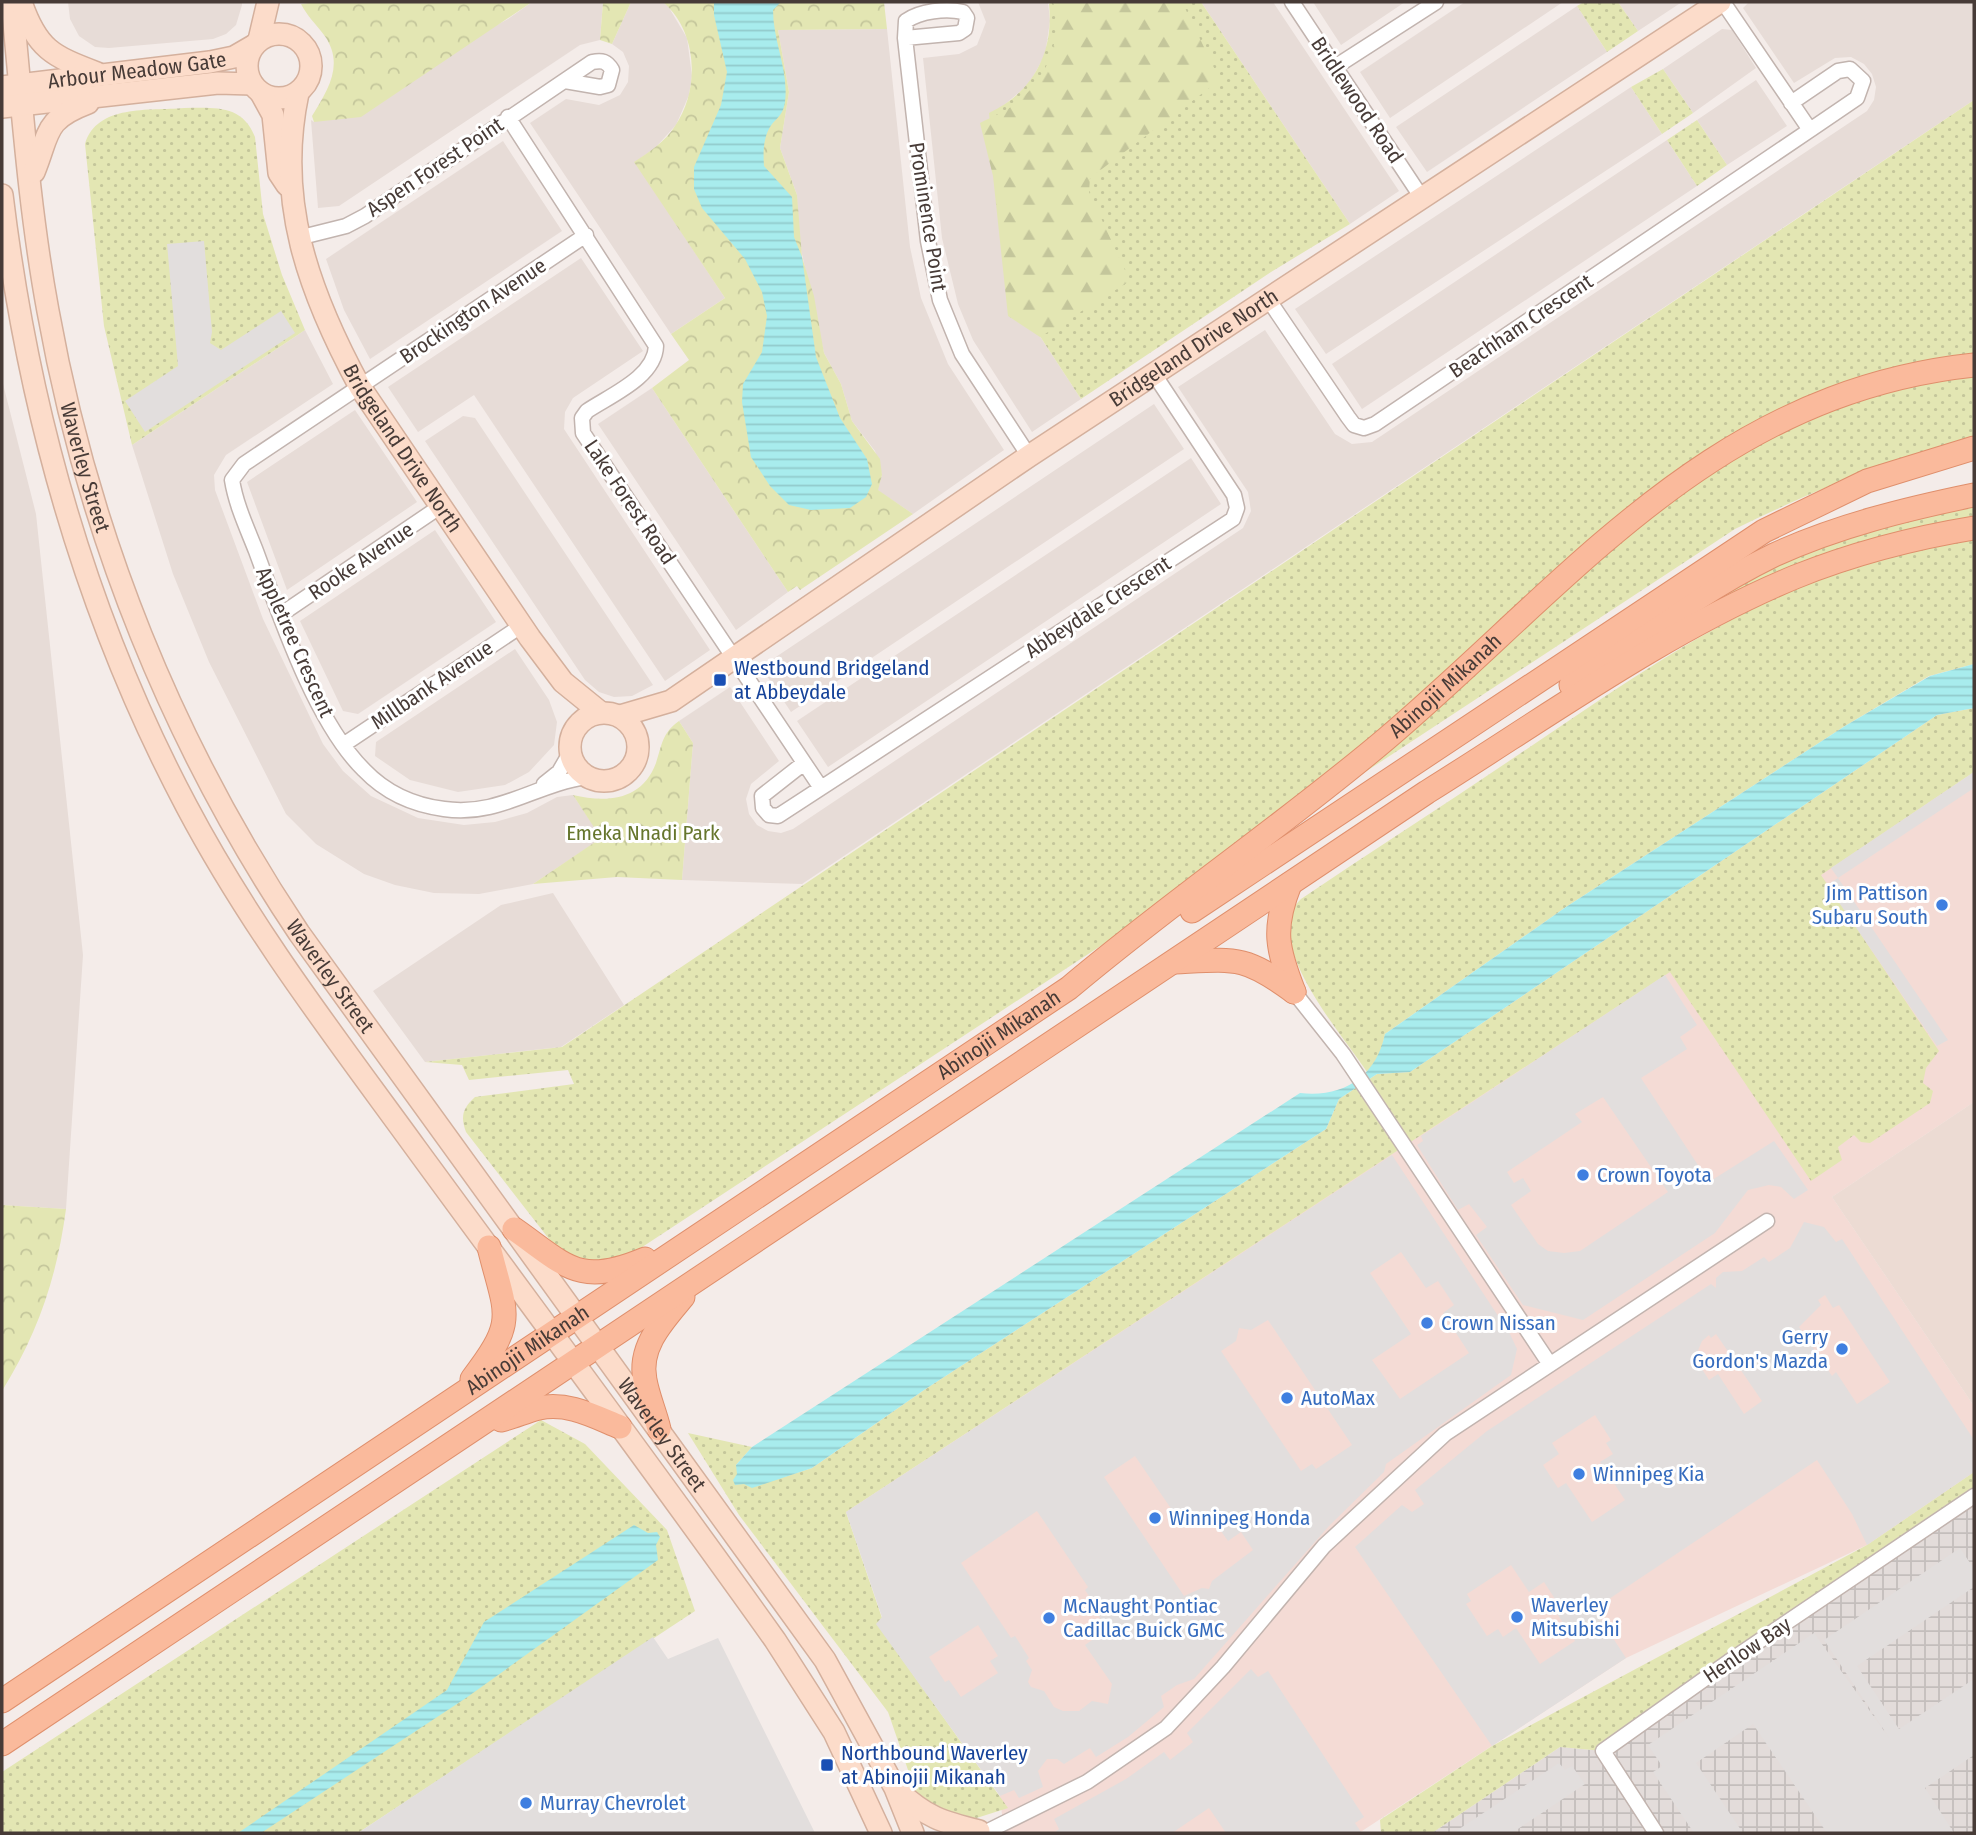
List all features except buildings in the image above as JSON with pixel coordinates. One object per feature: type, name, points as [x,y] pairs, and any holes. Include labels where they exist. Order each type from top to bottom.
[{"type":"main road","name":"Waverley Street","points":[[12,2],[11,96],[30,180],[47,310],[77,444],[118,578],[174,713],[211,789],[281,906],[825,1660],[895,1788],[913,1833]]},
{"type":"main road","points":[[21,2],[32,30],[44,47],[105,86],[52,125],[43,139],[30,180]]},
{"type":"main road","points":[[256,43],[277,34],[292,37],[306,48],[312,67],[308,82],[298,93],[282,98],[256,89],[247,63],[268,2]]},
{"type":"main road","points":[[278,2],[292,37]]},
{"type":"main road","name":"Bridgeland Drive North","points":[[639,741],[671,701],[734,657],[1029,456],[1722,2]]},
{"type":"main road","name":"Arbour Meadow Gate","points":[[105,86],[227,59],[256,43]]},
{"type":"main road","name":"Arbour Meadow Gate","points":[[11,96],[105,86],[218,83],[256,89]]},
{"type":"main road","name":"Bridgeland Drive North","points":[[256,89],[273,115],[279,173],[290,190]]},
{"type":"main road","name":"Bridgeland Drive North","points":[[298,93],[292,119],[290,190],[298,238],[327,322],[360,387],[521,626],[563,682],[610,714],[671,701]]},
{"type":"main road","name":"Waverley Street","points":[[2,195],[26,362],[52,469],[83,571],[138,708],[192,816],[260,930],[787,1658],[834,1732],[862,1786],[881,1833]]},
{"type":"main road","name":"Abinojii Mikanah","points":[[2,1701],[1069,988],[1124,942],[1245,853],[1359,761],[1438,694],[1620,527],[1685,476],[1745,438],[1835,397],[1899,378],[1974,365]]},
{"type":"main road","points":[[1069,988],[1136,947],[1764,531],[1867,481],[1974,448]]},
{"type":"main road","points":[[1458,773],[1507,728],[1679,611],[1737,575],[1774,556],[1844,528],[1974,495]]},
{"type":"main road","name":"Abinojii Mikanah","points":[[2,1744],[1458,773],[1734,605],[1842,560],[1907,541],[1974,528]]},
{"type":"main road","name":"Bridgeland Drive North","points":[[563,682],[573,731]]},
{"type":"main road","points":[[610,714],[635,731],[639,741],[636,760],[624,775],[606,781],[587,777],[576,767],[570,753],[573,731],[589,716],[610,714]]},
{"type":"main road","points":[[1290,884],[1282,904],[1277,936],[1282,961],[1294,992]]},
{"type":"main road","points":[[1171,962],[1221,960],[1248,963],[1294,992]]},
{"type":"main road","points":[[514,1229],[559,1262],[586,1273],[616,1271],[681,1247]]},
{"type":"main road","points":[[459,1396],[491,1356],[504,1327],[504,1303],[489,1247]]},
{"type":"main road","points":[[659,1429],[645,1382],[644,1360],[658,1328],[698,1279]]},
{"type":"main road","points":[[478,1426],[554,1406],[582,1411],[620,1427]]},
{"type":"main road","points":[[862,1786],[868,1833]]},
{"type":"main road","points":[[895,1788],[921,1812],[938,1821],[981,1832]]},
{"type":"street","name":"Bridlewood Road","points":[[1292,2],[1422,198]]},
{"type":"street","points":[[1335,67],[1436,2]]},
{"type":"street","points":[[1722,2],[1810,130]]},
{"type":"street","name":"Prominence Point","points":[[905,38],[928,240],[940,300],[962,354],[1029,456]]},
{"type":"street","name":"Beachham Crescent","points":[[1269,299],[1348,417],[1354,425],[1364,428],[1728,188],[1857,98],[1863,81],[1850,69],[1838,71],[1791,103]]},
{"type":"street","name":"Aspen Forest Point","points":[[298,238],[346,226],[365,216],[565,81]]},
{"type":"street","name":"Lake Forest Road","points":[[508,117],[656,346],[656,357],[645,372],[587,411],[581,426],[734,657]]},
{"type":"street","name":"Brockington Avenue","points":[[360,387],[586,235]]},
{"type":"street","name":"Abbeydale Crescent","points":[[804,763],[770,787],[762,796],[763,808],[769,815],[778,816],[1233,519],[1237,508],[1234,495],[1154,374]]},
{"type":"street","name":"Appletree Crescent","points":[[360,387],[244,464],[234,474],[236,497],[280,615],[302,668],[343,745],[363,770],[383,786],[402,798],[445,810],[490,809],[510,804],[537,790],[559,772],[570,753]]},
{"type":"street","name":"Rooke Avenue","points":[[280,615],[441,506]]},
{"type":"street","name":"Millbank Avenue","points":[[343,745],[521,626]]},
{"type":"street","points":[[734,657],[821,788]]},
{"type":"street","name":"Appletree Crescent","points":[[537,790],[587,777]]},
{"type":"street","points":[[1294,992],[1343,1054],[1549,1363]]},
{"type":"street","points":[[981,1832],[1087,1782],[1166,1728],[1223,1667],[1324,1546],[1445,1434],[1767,1221]]},
{"type":"street","name":"Henlow Bay","points":[[1656,1833],[1603,1751],[1734,1658],[1974,1496]]},
{"type":"shaded area","points":[[68,2],[242,2],[242,5],[236,25],[226,34],[213,39],[109,48],[95,47],[79,36],[70,19]]},
{"type":"shaded area","points":[[532,2],[603,2],[600,40],[580,45],[339,206],[318,208],[311,120],[314,122],[508,19]]},
{"type":"shaded area","points":[[631,2],[663,2],[668,6],[687,38],[692,76],[689,95],[676,125],[655,148],[635,162],[725,298],[671,334],[530,123],[566,99],[599,105],[620,95],[628,82],[629,66],[623,52],[612,44]]},
{"type":"shaded area","points":[[978,2],[1048,2],[1050,21],[1045,55],[1029,84],[1003,106],[1028,318],[1081,399],[1032,432],[973,340],[958,304],[942,238],[923,58],[959,54],[977,45],[986,22]]},
{"type":"shaded area","points":[[1201,2],[1273,2],[1399,191],[1350,224]]},
{"type":"shaded area","points":[[1313,2],[1405,2],[1341,45]]},
{"type":"shaded area","points":[[1465,2],[1563,2],[1390,118],[1360,72]]},
{"type":"shaded area","points":[[1618,2],[1682,2],[1638,31]]},
{"type":"shaded area","points":[[1749,2],[1974,2],[1974,100],[802,884],[682,880],[693,743],[679,721],[730,687],[779,761],[751,784],[746,799],[749,814],[757,825],[768,831],[781,833],[793,829],[1243,528],[1251,511],[1248,492],[1178,387],[1265,330],[1335,434],[1352,444],[1372,442],[1867,111],[1874,100],[1876,87],[1872,74],[1864,64],[1851,57],[1835,58],[1794,83],[1743,8]]},
{"type":"shaded area","points":[[1577,6],[1607,52],[1427,172],[1396,127]]},
{"type":"shaded area","points":[[887,29],[910,247],[921,298],[948,364],[1004,450],[913,514],[877,490],[882,475],[875,451],[852,421],[841,384],[824,353],[798,236],[797,195],[780,148],[789,92],[778,30]]},
{"type":"shaded area","points":[[1722,29],[1732,30],[1756,68],[1693,113],[1663,69]]},
{"type":"shaded area","points":[[1756,80],[1787,126],[1727,165],[1697,120]]},
{"type":"shaded area","points":[[1631,87],[1662,134],[1326,354],[1295,309]]},
{"type":"shaded area","points":[[1667,140],[1697,186],[1362,409],[1332,364]]},
{"type":"shaded area","points":[[503,141],[562,231],[370,359],[344,310],[326,259]]},
{"type":"shaded area","points":[[204,241],[212,332],[210,343],[221,350],[281,311],[295,333],[145,432],[125,401],[178,366],[167,244]]},
{"type":"shaded area","points":[[581,258],[643,351],[573,398],[565,412],[564,429],[710,650],[665,681],[474,395],[418,432],[388,387]]},
{"type":"shaded area","points":[[305,330],[333,384],[226,455],[214,475],[215,490],[263,619],[323,744],[343,771],[371,796],[418,818],[464,825],[495,822],[527,813],[557,797],[573,795],[602,838],[533,884],[479,894],[434,893],[395,885],[364,874],[316,844],[286,814],[209,662],[173,574],[132,445]]},
{"type":"shaded area","points":[[2,380],[36,514],[83,955],[66,1209],[2,1205]]},
{"type":"shaded area","points":[[652,388],[788,592],[736,630],[598,424]]},
{"type":"shaded area","points":[[1154,404],[1184,449],[791,712],[761,667]]},
{"type":"shaded area","points":[[355,410],[417,502],[287,590],[247,482]]},
{"type":"shaded area","points":[[463,416],[475,418],[653,685],[632,696],[614,697],[599,692],[585,680],[425,441]]},
{"type":"shaded area","points":[[1191,458],[1221,504],[828,767],[797,721]]},
{"type":"shaded area","points":[[435,530],[496,622],[358,714],[343,711],[300,621]]},
{"type":"shaded area","points":[[515,649],[549,700],[557,722],[554,745],[529,772],[505,785],[458,792],[410,780],[375,756],[376,742]]},
{"type":"shaded area","points":[[1974,772],[1974,1102],[1832,1197],[1974,1406],[1974,1472],[1867,1545],[1626,1658],[1359,1833],[1004,1833],[1000,1796],[846,1512]]},
{"type":"shaded area","points":[[1974,772],[1974,788],[1838,878],[1831,868]]},
{"type":"shaded area","points":[[1838,878],[1948,1040],[1937,1046],[1827,885]]},
{"type":"shaded area","points":[[553,893],[624,1005],[561,1047],[425,1062],[373,991],[501,905]]},
{"type":"shaded area","points":[[1665,975],[1697,1025],[1680,1037],[1687,1049],[1641,1078],[1709,1182],[1774,1141],[1808,1190],[1794,1199],[1781,1187],[1769,1185],[1748,1190],[1715,1233],[1583,1320],[1523,1305],[1476,1235],[1487,1227],[1469,1204],[1458,1210],[1417,1145],[1423,1141],[1421,1136]],"holes":[[[1603,1097],[1668,1192],[1580,1251],[1564,1253],[1548,1251],[1538,1244],[1511,1205],[1531,1191],[1523,1178],[1514,1183],[1507,1172],[1582,1122],[1575,1114]]]},
{"type":"shaded area","points":[[1974,1102],[1974,1406],[1832,1197]]},
{"type":"shaded area","points":[[1392,1155],[1510,1334],[1517,1349],[1511,1375],[1386,1464],[1384,1472],[1329,1526],[1194,1679],[1177,1685],[1161,1696],[1164,1707],[1128,1737],[1096,1757],[1090,1748],[1064,1764],[1057,1759],[1047,1759],[1038,1771],[1043,1787],[1019,1798],[1014,1790],[1000,1796],[876,1624],[882,1617],[846,1512]],"holes":[[[1401,1252],[1426,1288],[1438,1281],[1454,1305],[1443,1313],[1469,1353],[1400,1399],[1372,1360],[1411,1334],[1370,1273]],[[1268,1320],[1352,1445],[1316,1469],[1312,1464],[1301,1471],[1221,1351],[1236,1341],[1239,1328],[1251,1330]],[[1135,1456],[1183,1526],[1206,1510],[1228,1541],[1241,1532],[1253,1550],[1212,1581],[1209,1589],[1202,1588],[1184,1596],[1104,1477]],[[1037,1511],[1088,1587],[1085,1590],[1093,1602],[1092,1607],[1108,1629],[1085,1645],[1112,1684],[1108,1704],[1092,1701],[1079,1711],[1063,1711],[1054,1707],[1044,1691],[1031,1687],[1028,1682],[1032,1670],[1026,1661],[1029,1658],[1015,1636],[1011,1638],[961,1563]],[[978,1625],[998,1656],[990,1661],[998,1673],[961,1697],[949,1680],[945,1682],[929,1657]]]},
{"type":"shaded area","points":[[1804,1222],[1824,1227],[1836,1242],[1842,1239],[1974,1440],[1974,1472],[1867,1545],[1852,1514],[1817,1460],[1594,1609],[1626,1658],[1492,1746],[1355,1547],[1402,1505],[1412,1512],[1424,1504],[1415,1490],[1487,1431],[1711,1284],[1716,1288],[1716,1278],[1723,1272],[1742,1271],[1764,1257],[1769,1262],[1790,1248]],"holes":[[[1825,1295],[1833,1308],[1839,1305],[1890,1382],[1857,1404],[1836,1372],[1832,1376],[1799,1327],[1821,1305],[1818,1300]],[[1716,1334],[1762,1401],[1744,1414],[1718,1374],[1709,1380],[1702,1369],[1702,1357],[1694,1360],[1702,1341],[1709,1335],[1711,1338]],[[1595,1415],[1611,1440],[1606,1443],[1613,1454],[1600,1462],[1625,1500],[1592,1522],[1566,1483],[1558,1488],[1543,1465],[1559,1454],[1552,1443]],[[1511,1565],[1529,1592],[1544,1582],[1557,1602],[1552,1606],[1575,1641],[1540,1664],[1516,1628],[1503,1637],[1498,1629],[1487,1636],[1466,1604],[1471,1601],[1467,1594]]]},
{"type":"shaded area","points":[[1974,1496],[1974,1833],[1432,1833],[1560,1747],[1603,1751]]},
{"type":"shaded area","points":[[1960,1548],[1974,1569],[1974,1587],[1857,1666],[1899,1729],[1974,1679],[1974,1755],[1925,1788],[1954,1833],[1827,1833],[1753,1724],[1696,1763],[1743,1833],[1694,1833],[1653,1772],[1662,1766],[1648,1745],[1814,1633],[1892,1742],[1824,1640]]},
{"type":"shaded area","points":[[653,1637],[668,1659],[718,1638],[815,1833],[358,1833]]},
{"type":"shaded area","points":[[1251,1669],[1258,1677],[1268,1671],[1364,1817],[1355,1823],[1361,1832],[1226,1833],[1209,1808],[1172,1833],[1054,1833],[1059,1829],[1054,1819],[1126,1779],[1164,1752],[1170,1760],[1193,1742],[1187,1733]]},
{"type":"shaded area","points":[[1559,1763],[1565,1770],[1572,1766],[1585,1784],[1512,1833],[1453,1833]]},
{"type":"green space","points":[[532,2],[361,117],[314,122],[312,116],[324,96],[334,67],[330,46],[301,4]]},
{"type":"green space","points":[[603,2],[631,2],[612,44],[600,40]]},
{"type":"green space","points":[[663,2],[884,2],[887,29],[778,30],[789,92],[780,148],[797,195],[802,257],[814,296],[824,353],[841,384],[852,421],[880,459],[882,475],[878,490],[913,514],[800,590],[797,586],[788,592],[652,388],[689,360],[671,334],[725,298],[634,162],[671,132],[689,96],[692,62],[689,45],[675,14]]},
{"type":"green space","points":[[1053,2],[1182,2],[1220,80],[1090,178],[1089,192],[1130,281],[1040,337],[1008,316],[993,176],[980,123],[1015,104],[1044,71],[1054,45],[1056,31]]},
{"type":"green space","points":[[1201,2],[1350,224],[1271,272],[1081,399],[1028,318],[1002,235],[989,113],[1018,94],[1037,69],[1048,39],[1049,4]]},
{"type":"green space","points":[[1584,2],[1618,2],[1638,31],[1607,52],[1577,6]]},
{"type":"green space","points":[[1663,69],[1693,113],[1662,134],[1631,87]]},
{"type":"green space","points":[[1974,100],[1974,440],[1912,456],[1852,477],[1735,529],[624,1259],[588,1264],[556,1248],[466,1132],[464,1113],[475,1097],[574,1084],[568,1070],[469,1080],[462,1065],[425,1062],[562,1047]]},
{"type":"green space","points":[[216,108],[235,113],[249,126],[255,137],[263,214],[282,275],[305,330],[132,445],[104,326],[85,144],[91,131],[112,116],[140,110]]},
{"type":"green space","points":[[1697,120],[1727,165],[1697,186],[1667,140]]},
{"type":"green space","points":[[1974,504],[1974,521],[1651,639],[1695,607],[1838,535]]},
{"type":"green space","points":[[1974,538],[1974,664],[1929,676],[1845,726],[1566,907],[1385,1034],[1377,1060],[1367,1072],[1324,1012],[1297,962],[1290,938],[1291,917],[1301,899],[1610,693],[1749,610],[1809,583],[1855,567]]},
{"type":"green space","points":[[1974,708],[1974,772],[1821,875],[1939,1051],[1926,1068],[1923,1083],[1933,1091],[1930,1103],[1870,1143],[1861,1142],[1854,1135],[1838,1147],[1842,1160],[1811,1181],[1670,972],[846,1512],[882,1618],[877,1624],[1008,1808],[964,1822],[917,1796],[888,1712],[739,1515],[688,1433],[752,1447],[736,1465],[784,1477],[812,1468],[924,1390],[1326,1129],[1339,1099],[1377,1074],[1410,1072],[1937,715]]},
{"type":"green space","name":"Emeka Nnadi Park","points":[[679,721],[693,743],[682,880],[617,877],[533,884],[601,838],[573,795],[598,799],[632,792],[650,776],[666,735]]},
{"type":"green space","points":[[2,1205],[66,1209],[57,1258],[44,1304],[26,1348],[2,1391]]},
{"type":"green space","points":[[541,1420],[585,1444],[667,1530],[695,1611],[358,1833],[2,1833],[2,1772]]},
{"type":"green space","points":[[1974,1472],[1974,1496],[1603,1751],[1560,1747],[1432,1833],[1381,1833],[1380,1820],[1492,1746],[1867,1545]]},
{"type":"water","points":[[714,2],[781,2],[773,10],[785,79],[785,102],[782,112],[765,139],[764,166],[792,197],[794,237],[802,257],[816,357],[840,418],[867,459],[872,484],[866,497],[850,508],[811,510],[789,505],[770,486],[751,457],[742,402],[743,384],[762,352],[767,316],[762,292],[745,259],[702,208],[694,189],[694,167],[721,105],[727,72],[714,15]]},
{"type":"water","points":[[1974,664],[1974,708],[1937,715],[1410,1072],[1377,1074],[1339,1099],[1326,1129],[924,1390],[812,1468],[752,1488],[744,1484],[735,1485],[733,1480],[737,1474],[736,1465],[752,1447],[1300,1093],[1330,1092],[1355,1082],[1374,1062],[1385,1034],[1566,907],[1845,726],[1930,676]]},
{"type":"water","points":[[634,1525],[648,1533],[657,1532],[660,1537],[656,1545],[658,1560],[466,1698],[261,1833],[238,1833],[447,1690],[484,1622]]},
{"type":"place","name":"Westbound Bridgeland at Abbeydale","points":[[720,680]]},
{"type":"place","name":"Jim Pattison Subaru South","points":[[1942,905]]},
{"type":"place","name":"Crown Toyota","points":[[1583,1175]]},
{"type":"place","name":"Crown Nissan","points":[[1427,1323]]},
{"type":"place","name":"Gerry Gordon's Mazda","points":[[1842,1349]]},
{"type":"place","name":"AutoMax","points":[[1287,1398]]},
{"type":"place","name":"Winnipeg Kia","points":[[1579,1474]]},
{"type":"place","name":"Winnipeg Honda","points":[[1155,1518]]},
{"type":"place","name":"Waverley Mitsubishi","points":[[1517,1617]]},
{"type":"place","name":"McNaught Pontiac Cadillac Buick GMC","points":[[1049,1618]]},
{"type":"place","name":"Northbound Waverley at Abinojii Mikanah","points":[[827,1765]]},
{"type":"place","name":"Murray Chevrolet","points":[[526,1803]]}]
